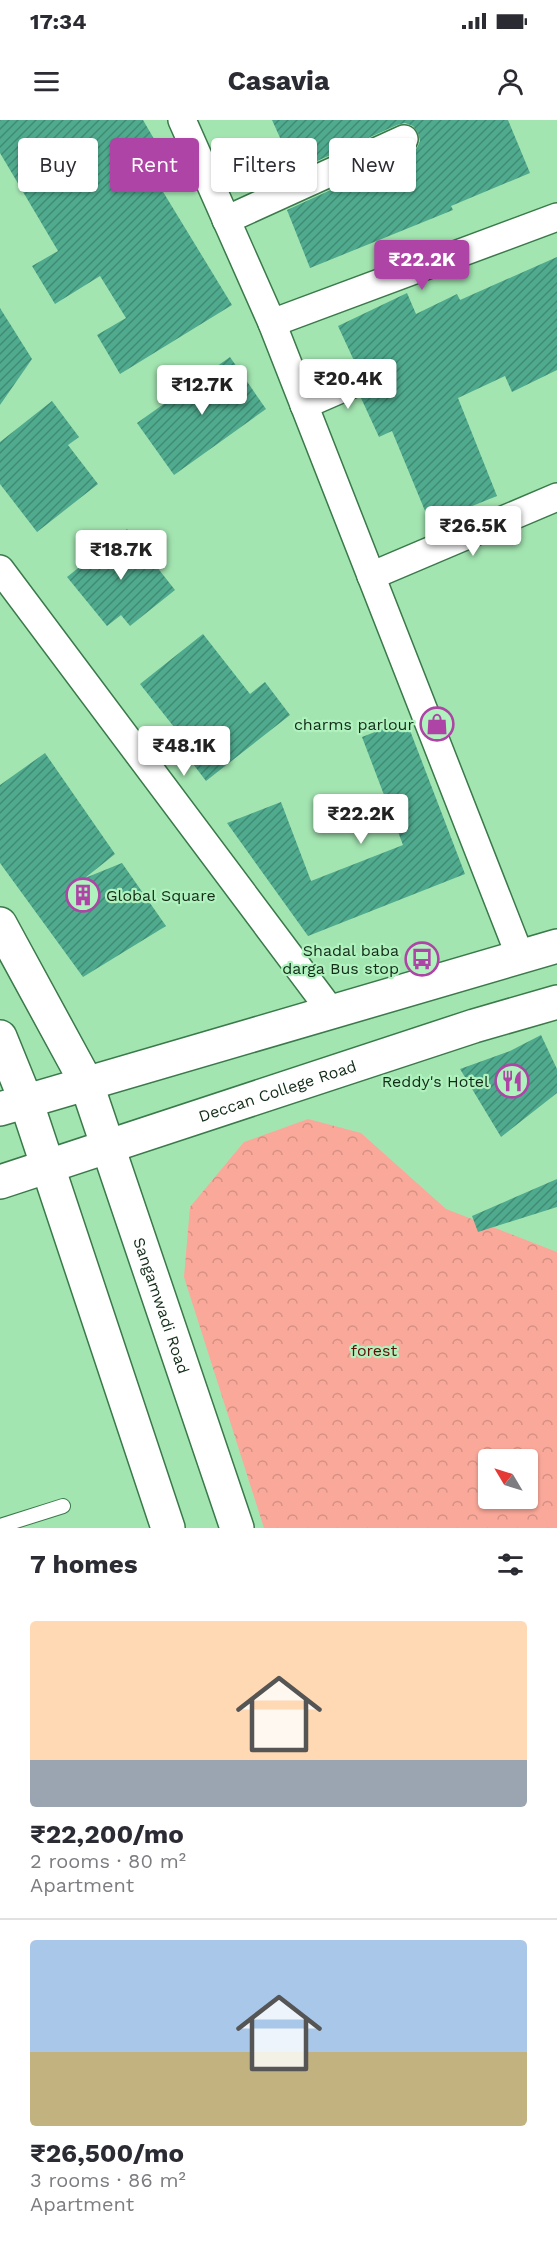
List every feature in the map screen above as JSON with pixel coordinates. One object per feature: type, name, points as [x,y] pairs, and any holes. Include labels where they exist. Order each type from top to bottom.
[{"type":"main road","name":"Sangamwadi Road","points":[[0,924],[86,1083],[237,1528]]},
{"type":"main road","points":[[13,1105],[557,946]]},
{"type":"main road","name":"Deccan College Road","points":[[0,1182],[474,1026],[557,1002]]},
{"type":"main road","points":[[0,1037],[13,1105],[47,1166],[168,1528]]},
{"type":"street","points":[[182,120],[272,323],[520,956]]},
{"type":"street","points":[[226,220],[329,173]]},
{"type":"street","points":[[272,323],[557,217]]},
{"type":"street","points":[[304,405],[373,375]]},
{"type":"street","points":[[371,576],[557,497]]},
{"type":"street","points":[[0,569],[331,1011]]},
{"type":"lane","points":[[0,1526],[63,1506]]},
{"type":"green space","name":"forest","points":[[308,1119],[361,1133],[446,1209],[557,1252],[557,1528],[264,1528],[184,1277],[190,1207],[244,1142]]},
{"type":"building","points":[[0,120],[143,120],[154,138],[110,138],[110,192],[163,192],[232,305],[120,374],[97,335],[126,318],[100,276],[55,304],[32,266],[58,251],[23,192],[98,192],[98,138],[18,138],[18,183],[0,153]]},
{"type":"building","points":[[272,120],[508,120],[530,173],[451,206],[453,210],[310,268],[287,210],[329,191],[416,192],[416,149],[420,141],[413,126],[405,123],[368,138],[329,138],[329,156],[317,161],[317,138],[280,138]]},
{"type":"building","points":[[557,257],[557,370],[512,392],[505,376],[458,398],[497,496],[430,523],[392,431],[379,437],[361,398],[385,385],[389,376],[387,368],[382,362],[374,359],[356,365],[338,326],[407,293],[416,314],[457,294],[460,300]]},
{"type":"building","points":[[0,308],[32,359],[0,405]]},
{"type":"building","points":[[230,357],[266,409],[174,475],[137,423]]},
{"type":"building","points":[[52,401],[79,437],[68,445],[98,484],[37,532],[0,484],[0,442]]},
{"type":"building","points":[[127,529],[175,590],[130,626],[121,615],[107,626],[67,577]]},
{"type":"building","points":[[203,634],[250,694],[265,682],[290,715],[206,781],[187,756],[193,751],[140,684]]},
{"type":"building","points":[[406,720],[465,874],[308,936],[227,823],[281,802],[311,881],[403,845],[362,737]]},
{"type":"building","name":"Global Square","points":[[45,753],[115,854],[85,878],[122,863],[166,926],[83,977],[0,863],[0,785]]},
{"type":"building","name":"Reddy's Hotel","points":[[541,1035],[557,1069],[557,1093],[501,1137],[460,1069],[510,1051]]},
{"type":"building","points":[[557,1179],[557,1207],[478,1232],[472,1216]]},
{"type":"place","name":"charms parlour","points":[[437,724]]},
{"type":"place","name":"Global Square","points":[[83,895]]},
{"type":"place","name":"Shadal baba darga Bus stop","points":[[422,959]]},
{"type":"place","name":"Reddy's Hotel","points":[[512,1081]]}]
